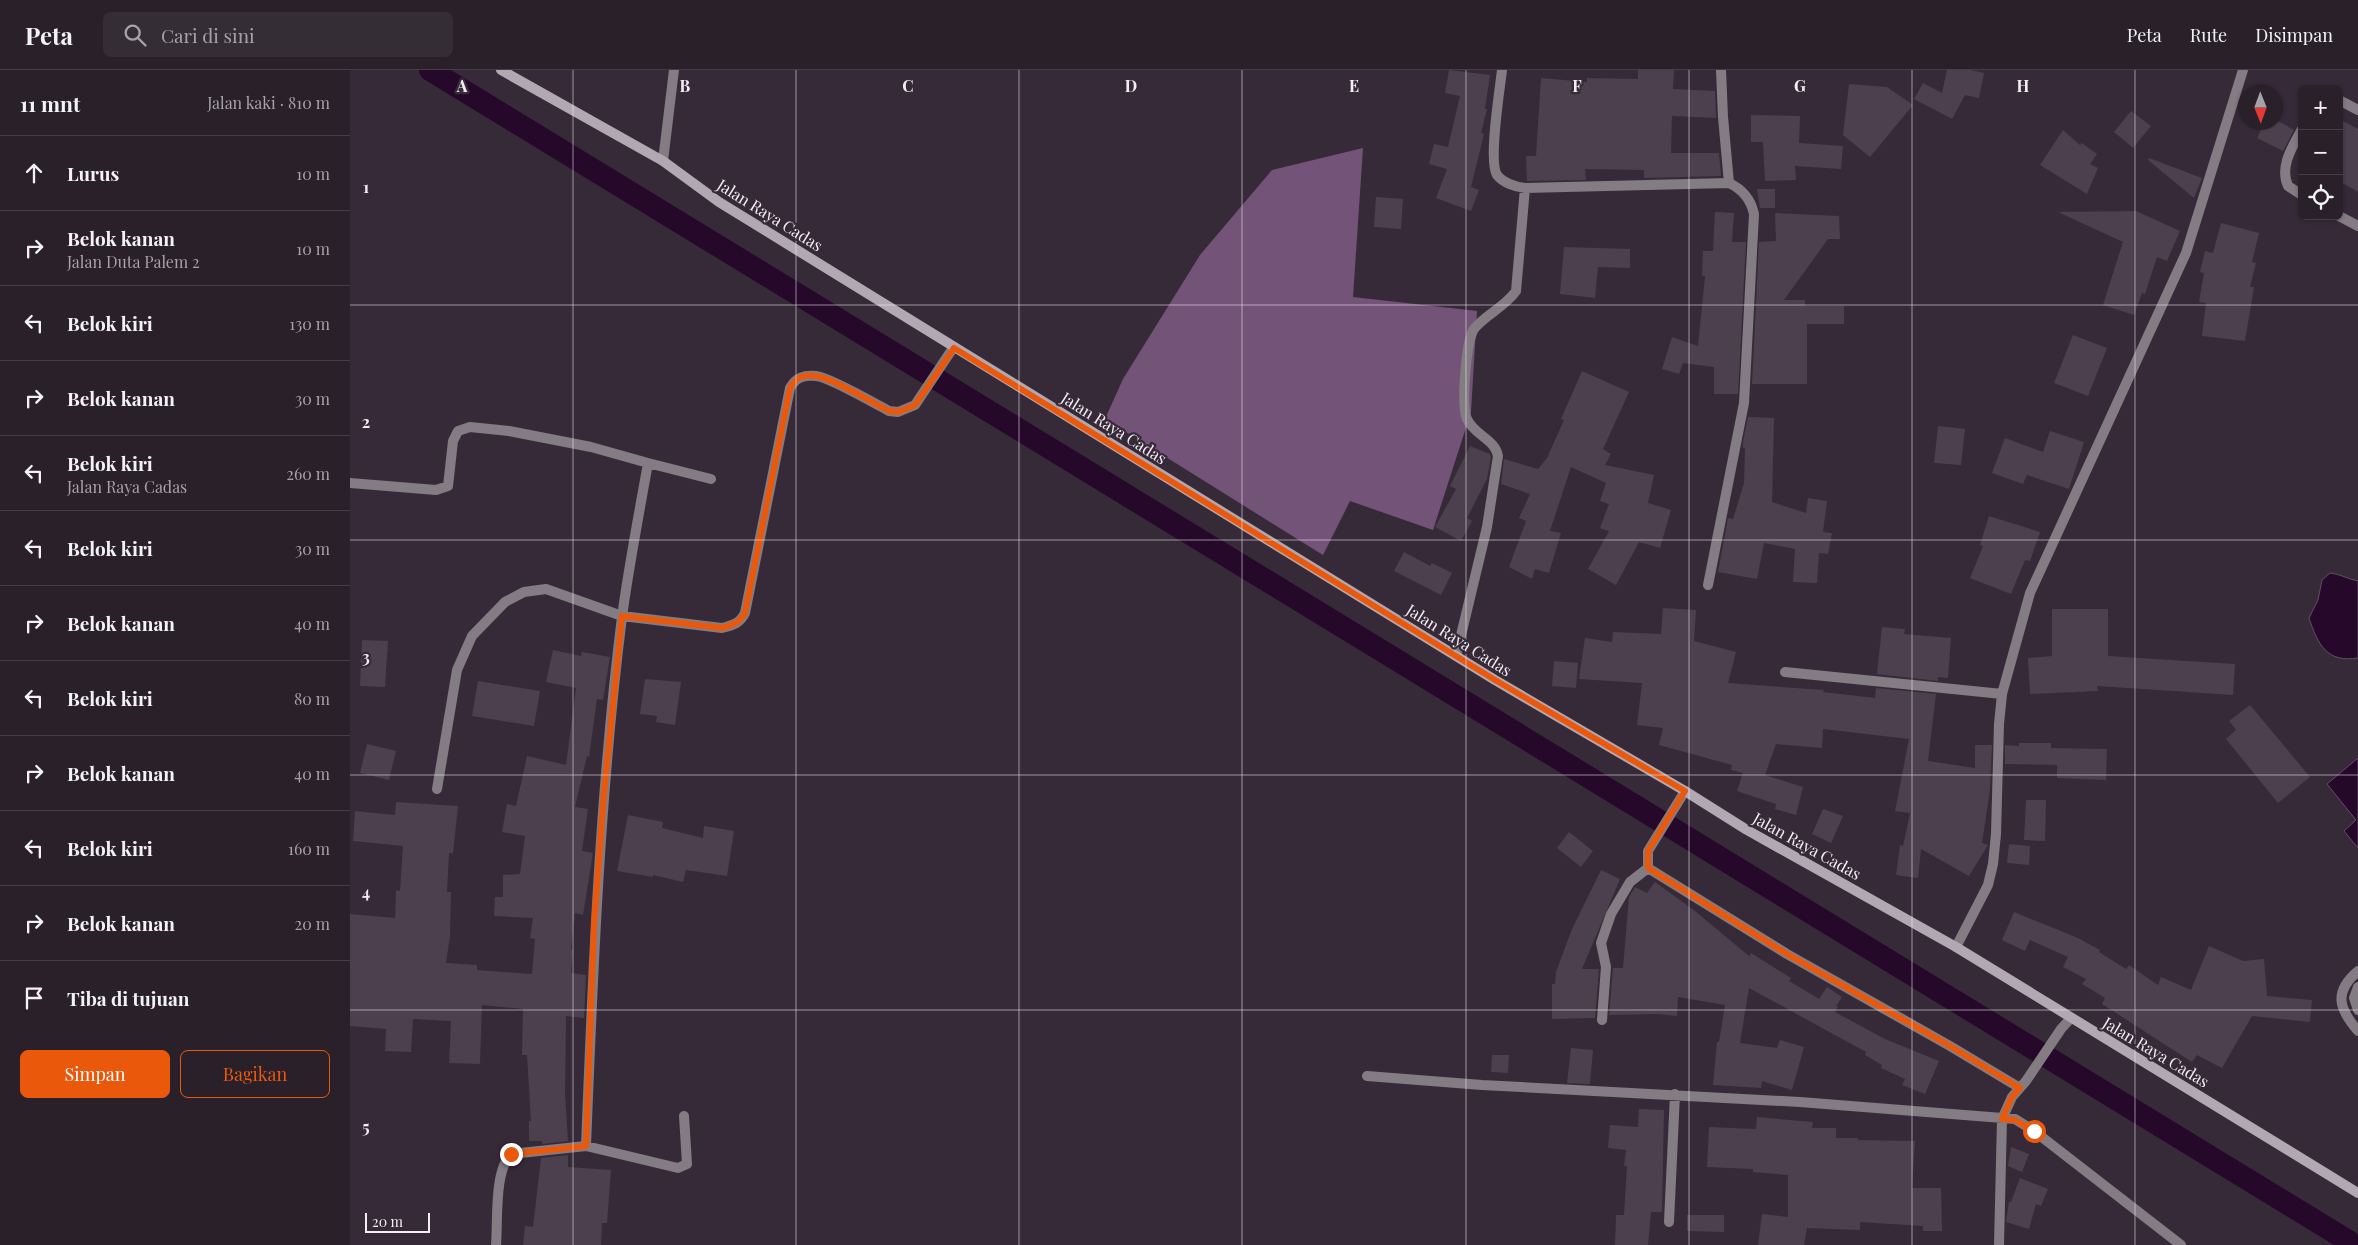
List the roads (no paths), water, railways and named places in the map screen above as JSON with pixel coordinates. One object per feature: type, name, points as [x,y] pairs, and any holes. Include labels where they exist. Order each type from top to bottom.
[{"type":"street","name":"Jalan Raya Cadas","points":[[501,70],[663,161],[719,202],[1456,656],[1685,791],[1747,830],[1956,947],[2358,1193]]},
{"type":"street","points":[[663,161],[674,70]]},
{"type":"street","points":[[1502,70],[1495,132],[1495,169],[1497,175],[1506,183],[1525,188],[1729,183],[1738,187],[1752,206],[1754,214],[1744,403],[1708,585]]},
{"type":"street","points":[[1721,70],[1729,183]]},
{"type":"street","points":[[1956,947],[1988,884],[1993,864],[2002,694],[2030,593],[2186,254],[2244,70]]},
{"type":"street","points":[[2343,102],[2358,110]]},
{"type":"street","points":[[2298,192],[2288,186],[2285,165],[2302,130]]},
{"type":"street","points":[[1456,656],[1487,527],[1498,456],[1495,447],[1474,430],[1465,414],[1464,403],[1470,339],[1476,327],[1510,301],[1516,291],[1525,188]]},
{"type":"street","points":[[2343,218],[2358,226]]},
{"type":"street","points":[[437,788],[457,670],[472,636],[505,602],[524,592],[546,589],[622,616],[722,628],[733,626],[741,620],[745,613],[790,388],[794,381],[801,376],[818,376],[889,411],[898,412],[915,405],[954,348]]},
{"type":"street","points":[[350,482],[436,490],[445,489],[448,486],[453,441],[458,431],[470,427],[510,431],[572,444],[711,478]]},
{"type":"street","points":[[586,1146],[594,925],[604,793],[622,616],[648,463]]},
{"type":"street","points":[[1785,672],[2002,694]]},
{"type":"street","points":[[1648,868],[1648,851],[1685,791]]},
{"type":"street","points":[[1602,1020],[1606,967],[1601,943],[1603,936],[1611,914],[1630,882],[1648,868]]},
{"type":"street","points":[[1648,868],[1787,954],[2023,1085]]},
{"type":"street","points":[[2358,971],[2346,981],[2341,998],[2344,1014],[2358,1031]]},
{"type":"street","points":[[2358,988],[2354,998],[2358,1010]]},
{"type":"street","points":[[1999,1245],[2002,1119],[2012,1097],[2023,1085],[2061,1029],[2071,1018]]},
{"type":"street","points":[[1367,1076],[1482,1086],[1675,1094],[2015,1120],[2034,1131],[2181,1245]]},
{"type":"street","points":[[1669,1222],[1675,1094]]},
{"type":"street","points":[[496,1245],[501,1174],[505,1160],[511,1154],[586,1146],[678,1168],[687,1164],[684,1116]]},
{"type":"waterway","points":[[430,70],[2355,1245]]}]
